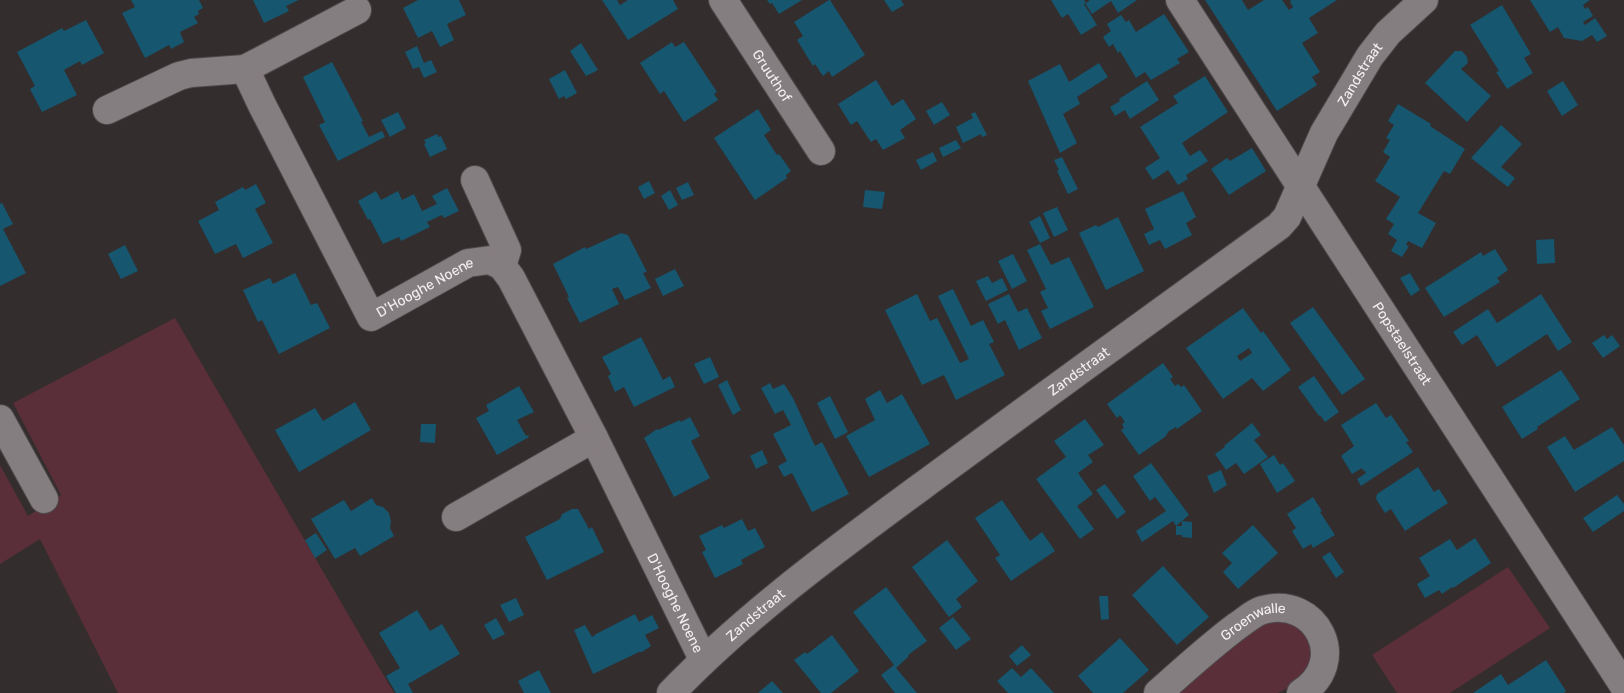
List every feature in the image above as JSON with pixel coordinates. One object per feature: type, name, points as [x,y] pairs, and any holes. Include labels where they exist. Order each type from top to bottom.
[{"type":"street","name":"Gruuthof","points":[[723,0],[821,151]]},
{"type":"street","name":"Popstaelstraat","points":[[1180,0],[1301,184],[1624,686]]},
{"type":"street","name":"Zandstraat","points":[[671,693],[704,659],[775,598],[902,501],[1278,226],[1287,217],[1324,133],[1370,56],[1392,30],[1424,0]]},
{"type":"street","points":[[107,110],[179,76],[191,73],[245,69],[357,10]]},
{"type":"street","name":"D'Hooghe Noene","points":[[245,69],[266,114],[371,317],[468,263],[490,260],[502,266],[511,278],[594,438],[704,659]]},
{"type":"street","points":[[475,180],[507,250],[502,266]]},
{"type":"street","points":[[0,418],[44,500]]},
{"type":"street","points":[[456,517],[594,438]]},
{"type":"street","name":"Groenwalle","points":[[1158,693],[1209,648],[1260,610],[1278,607],[1291,608],[1305,615],[1318,628],[1326,648],[1325,662],[1321,672],[1316,680],[1301,693]]},
{"type":"shaded area","points":[[175,318],[394,693],[118,693],[40,539],[0,564],[0,465],[28,516],[61,495],[13,403]]},
{"type":"shaded area","points":[[1508,567],[1550,628],[1450,693],[1397,693],[1372,655]]},
{"type":"shaded area","points":[[1266,618],[1294,618],[1317,648],[1299,682],[1278,693],[1172,693]]},
{"type":"building","points":[[131,0],[199,0],[203,8],[194,17],[198,23],[180,32],[184,42],[171,49],[169,45],[145,58],[122,13],[135,7]]},
{"type":"building","points":[[253,0],[299,0],[286,6],[289,11],[264,23]]},
{"type":"building","points":[[418,0],[459,0],[466,15],[447,24],[454,40],[440,47],[432,31],[418,38],[403,8]]},
{"type":"building","points":[[602,0],[617,0],[620,5],[628,0],[673,0],[678,9],[628,40]]},
{"type":"building","points":[[767,0],[802,0],[779,14],[772,3],[770,4]]},
{"type":"building","points":[[829,0],[865,55],[832,77],[829,71],[823,76],[815,64],[813,66],[797,40],[803,36],[794,22]]},
{"type":"building","points":[[884,0],[901,0],[904,5],[892,12]]},
{"type":"building","points":[[1051,0],[1084,0],[1086,3],[1090,0],[1137,0],[1118,13],[1111,1],[1092,14],[1085,3],[1097,25],[1081,35],[1068,14],[1062,18]]},
{"type":"building","points":[[1205,0],[1242,0],[1248,10],[1264,0],[1282,0],[1289,10],[1293,7],[1290,2],[1291,0],[1337,0],[1309,18],[1318,33],[1302,43],[1320,72],[1312,77],[1317,85],[1277,111]]},
{"type":"building","points":[[1530,0],[1590,0],[1583,5],[1585,9],[1588,7],[1593,16],[1583,22],[1585,25],[1595,18],[1607,36],[1597,42],[1592,35],[1582,41],[1564,38],[1558,27],[1550,32]]},
{"type":"building","points":[[1502,5],[1531,54],[1524,58],[1533,73],[1507,89],[1496,72],[1499,71],[1470,25]]},
{"type":"building","points":[[1164,14],[1189,52],[1177,59],[1180,63],[1151,80],[1145,72],[1136,78],[1120,51],[1118,53],[1113,44],[1109,47],[1103,37],[1111,31],[1107,24],[1121,15],[1126,22],[1129,20],[1136,32]]},
{"type":"building","points":[[86,20],[104,53],[82,65],[80,61],[64,70],[77,95],[42,112],[30,89],[35,86],[17,52],[62,28],[64,31]]},
{"type":"building","points":[[672,42],[675,47],[684,42],[717,92],[714,94],[718,100],[684,122],[664,91],[660,94],[640,63]]},
{"type":"building","points":[[581,43],[598,70],[586,76],[570,51]]},
{"type":"building","points":[[417,46],[424,63],[431,60],[437,72],[424,78],[419,67],[413,69],[405,52]]},
{"type":"building","points":[[1455,51],[1462,51],[1467,57],[1468,63],[1461,69],[1491,96],[1467,122],[1425,83]]},
{"type":"building","points":[[332,62],[363,121],[361,122],[369,137],[382,131],[385,137],[338,161],[319,125],[325,122],[303,77]]},
{"type":"building","points":[[1099,63],[1108,77],[1077,97],[1080,104],[1063,114],[1077,143],[1060,153],[1028,81],[1060,64],[1069,82]]},
{"type":"building","points":[[565,70],[577,93],[566,99],[564,96],[559,99],[549,79]]},
{"type":"building","points":[[1205,76],[1228,112],[1182,143],[1190,156],[1200,150],[1208,161],[1186,175],[1188,179],[1178,185],[1168,170],[1153,180],[1145,168],[1160,158],[1140,127],[1178,103],[1173,96]]},
{"type":"building","points":[[876,80],[892,106],[903,99],[916,119],[900,130],[905,138],[883,150],[876,139],[871,142],[857,121],[851,125],[838,104]]},
{"type":"building","points":[[1147,81],[1159,100],[1130,119],[1125,110],[1115,116],[1110,107]]},
{"type":"building","points":[[1563,81],[1578,105],[1562,116],[1547,91]]},
{"type":"building","points":[[942,102],[950,115],[934,125],[926,111]]},
{"type":"building","points":[[1398,104],[1431,124],[1430,126],[1465,149],[1450,174],[1444,171],[1418,213],[1436,223],[1422,248],[1408,241],[1406,245],[1409,246],[1402,257],[1391,251],[1397,240],[1388,234],[1394,224],[1386,219],[1400,197],[1375,181],[1390,157],[1383,152],[1390,140],[1386,138],[1394,125],[1388,121]]},
{"type":"building","points":[[758,109],[771,130],[764,135],[777,155],[779,154],[791,171],[786,175],[787,178],[755,200],[714,138]]},
{"type":"building","points":[[398,112],[406,128],[390,137],[381,120]]},
{"type":"building","points":[[975,112],[987,135],[982,137],[981,134],[963,143],[956,127],[973,118],[971,114]]},
{"type":"building","points":[[1501,125],[1522,144],[1501,167],[1515,178],[1508,187],[1471,158]]},
{"type":"building","points":[[437,134],[438,137],[441,136],[447,149],[430,157],[424,140]]},
{"type":"building","points":[[956,140],[961,148],[943,157],[939,148]]},
{"type":"building","points":[[1252,148],[1266,171],[1229,195],[1211,169],[1227,158],[1230,161]]},
{"type":"building","points":[[933,152],[937,161],[921,170],[916,160]]},
{"type":"building","points":[[1062,157],[1078,189],[1068,194],[1054,160]]},
{"type":"building","points":[[649,181],[655,193],[644,199],[638,187]]},
{"type":"building","points":[[688,182],[694,195],[682,200],[676,188]]},
{"type":"building","points":[[256,184],[266,203],[255,209],[273,243],[243,258],[236,244],[215,254],[198,221],[219,210],[215,202],[243,187],[245,190]]},
{"type":"building","points":[[447,188],[459,211],[444,218],[442,215],[427,222],[430,227],[401,241],[399,237],[383,244],[358,201],[376,191],[381,200],[398,191],[402,200],[414,194],[422,211],[437,204],[432,196]]},
{"type":"building","points":[[670,190],[678,205],[669,210],[661,196]]},
{"type":"building","points":[[865,190],[885,192],[882,209],[863,207]]},
{"type":"building","points":[[1183,191],[1196,217],[1186,223],[1192,235],[1165,249],[1160,240],[1149,245],[1144,234],[1154,229],[1145,209]]},
{"type":"building","points":[[2,203],[13,224],[3,229],[26,273],[0,286],[0,204]]},
{"type":"building","points":[[1057,207],[1068,230],[1054,237],[1043,213]]},
{"type":"building","points":[[1040,216],[1050,238],[1040,243],[1029,222]]},
{"type":"building","points":[[1118,217],[1144,271],[1106,290],[1079,233],[1096,225],[1098,227]]},
{"type":"building","points":[[621,233],[628,235],[647,272],[643,273],[651,288],[625,300],[618,287],[612,289],[619,304],[580,323],[553,264],[585,247],[586,249]]},
{"type":"building","points":[[1554,239],[1555,263],[1537,264],[1536,240]]},
{"type":"building","points":[[1040,244],[1051,265],[1069,257],[1094,307],[1050,329],[1041,311],[1048,308],[1040,292],[1046,289],[1027,250]]},
{"type":"building","points":[[125,245],[138,271],[121,279],[108,254]]},
{"type":"building","points":[[1495,249],[1508,270],[1497,278],[1500,282],[1444,317],[1425,288],[1481,252],[1483,256]]},
{"type":"building","points":[[1013,254],[1027,281],[1012,289],[998,261]]},
{"type":"building","points":[[675,269],[684,286],[663,296],[655,279]]},
{"type":"building","points":[[295,273],[311,305],[317,303],[330,328],[279,354],[262,320],[258,322],[243,290],[270,278],[273,284]]},
{"type":"building","points":[[1410,273],[1420,290],[1411,296],[1400,278]]},
{"type":"building","points":[[988,276],[992,283],[1002,278],[1008,290],[986,301],[976,281]]},
{"type":"building","points":[[953,289],[971,326],[983,320],[994,342],[989,344],[1005,375],[956,400],[944,375],[922,385],[885,310],[917,294],[930,321],[937,318],[960,363],[969,359],[938,296]]},
{"type":"building","points":[[1009,294],[1018,312],[1027,308],[1042,338],[1019,350],[1005,320],[998,324],[988,304]]},
{"type":"building","points":[[1541,294],[1572,342],[1558,351],[1547,334],[1497,367],[1477,335],[1462,345],[1453,332],[1488,309],[1497,323]]},
{"type":"building","points":[[1313,307],[1365,379],[1342,395],[1290,323]]},
{"type":"building","points":[[1243,308],[1261,333],[1263,331],[1291,370],[1263,391],[1252,378],[1223,399],[1186,348]],"holes":[[[1249,348],[1252,353],[1240,361],[1237,356]]]},
{"type":"building","points":[[1604,335],[1607,339],[1612,335],[1620,346],[1603,358],[1592,343]]},
{"type":"building","points":[[641,337],[663,380],[670,376],[675,387],[634,407],[624,387],[615,392],[608,376],[611,374],[602,357]]},
{"type":"building","points":[[710,357],[719,377],[704,384],[694,364]]},
{"type":"building","points":[[1163,363],[1173,377],[1170,379],[1175,386],[1178,384],[1181,387],[1184,385],[1202,411],[1177,429],[1176,427],[1169,431],[1165,437],[1139,455],[1121,430],[1124,428],[1122,424],[1125,422],[1120,415],[1117,418],[1107,404]]},
{"type":"building","points":[[1561,370],[1580,399],[1522,439],[1502,407]]},
{"type":"building","points":[[1314,376],[1339,412],[1325,422],[1298,387]]},
{"type":"building","points":[[727,380],[741,410],[733,415],[718,385]]},
{"type":"building","points":[[770,383],[773,389],[784,384],[793,398],[815,446],[822,442],[849,494],[812,512],[792,473],[784,477],[778,466],[787,461],[773,434],[791,425],[783,410],[775,414],[761,388]]},
{"type":"building","points":[[519,386],[534,412],[517,420],[526,436],[528,435],[529,437],[497,455],[476,418],[489,411],[486,405]]},
{"type":"building","points":[[880,390],[887,403],[902,394],[930,444],[869,477],[846,436],[875,420],[865,399]]},
{"type":"building","points":[[830,396],[848,432],[835,439],[817,403]]},
{"type":"building","points":[[355,402],[371,430],[299,472],[275,430],[315,408],[323,421]]},
{"type":"building","points":[[1376,403],[1386,418],[1391,415],[1409,441],[1406,442],[1413,452],[1361,486],[1357,479],[1366,473],[1364,470],[1362,468],[1352,474],[1341,456],[1354,446],[1341,425]]},
{"type":"building","points":[[690,417],[700,436],[691,441],[710,478],[674,497],[644,438],[657,429],[680,420],[681,422]]},
{"type":"building","points":[[1085,419],[1104,445],[1088,455],[1093,462],[1078,473],[1093,494],[1077,506],[1094,529],[1080,539],[1036,479],[1066,457],[1054,441]]},
{"type":"building","points":[[1252,423],[1261,435],[1254,440],[1268,457],[1244,474],[1236,463],[1226,470],[1215,454]]},
{"type":"building","points":[[421,424],[436,424],[435,443],[420,442]]},
{"type":"building","points":[[1612,427],[1624,445],[1624,461],[1575,492],[1547,447],[1565,436],[1574,450]]},
{"type":"building","points":[[762,450],[768,463],[756,469],[750,456]]},
{"type":"building","points":[[1274,455],[1280,465],[1283,463],[1295,481],[1277,493],[1260,464]]},
{"type":"building","points":[[1151,463],[1189,515],[1176,526],[1173,521],[1142,542],[1136,531],[1166,511],[1155,497],[1150,501],[1133,476]]},
{"type":"building","points":[[1418,467],[1434,492],[1439,489],[1448,503],[1405,531],[1391,509],[1385,513],[1376,499],[1377,494]]},
{"type":"building","points":[[1221,470],[1227,485],[1214,493],[1207,476]]},
{"type":"building","points":[[1105,484],[1126,512],[1117,519],[1096,490]]},
{"type":"building","points":[[1617,495],[1624,504],[1624,511],[1593,532],[1583,518]]},
{"type":"building","points":[[1313,497],[1335,535],[1313,548],[1311,544],[1303,549],[1292,531],[1296,528],[1287,514]]},
{"type":"building","points":[[372,498],[376,505],[383,507],[389,513],[390,528],[394,536],[360,556],[355,548],[335,559],[311,519],[344,500],[351,511]]},
{"type":"building","points":[[1002,500],[1030,541],[1042,532],[1055,551],[1011,581],[995,558],[1000,555],[975,518]]},
{"type":"building","points":[[572,509],[578,509],[589,529],[592,527],[604,552],[547,580],[525,537],[560,519],[562,514]]},
{"type":"building","points":[[742,519],[748,531],[755,528],[765,547],[741,560],[743,564],[715,578],[702,552],[706,550],[699,536],[722,525],[724,528]]},
{"type":"building","points":[[1182,521],[1192,522],[1192,538],[1176,535],[1176,526],[1182,526]]},
{"type":"building","points":[[1253,525],[1278,553],[1238,589],[1223,572],[1232,563],[1222,553]]},
{"type":"building","points":[[316,533],[327,550],[315,558],[305,540]]},
{"type":"building","points":[[1475,538],[1491,563],[1442,594],[1439,590],[1425,598],[1417,584],[1430,576],[1419,558],[1450,539],[1457,550]]},
{"type":"building","points":[[947,540],[978,581],[956,599],[962,607],[949,617],[912,567]]},
{"type":"building","points":[[1330,552],[1344,572],[1336,578],[1322,557]]},
{"type":"building","points":[[1163,566],[1209,617],[1177,645],[1132,595]]},
{"type":"building","points":[[886,587],[927,641],[908,655],[896,668],[917,693],[895,693],[881,675],[894,665],[853,612]]},
{"type":"building","points":[[1099,596],[1108,596],[1109,619],[1101,620]]},
{"type":"building","points":[[516,598],[524,615],[509,622],[500,605]]},
{"type":"building","points":[[417,610],[430,631],[442,624],[460,654],[408,684],[413,693],[396,693],[386,676],[400,668],[379,633]]},
{"type":"building","points":[[635,614],[639,622],[652,615],[659,628],[645,635],[651,646],[593,674],[574,630],[585,625],[592,637]]},
{"type":"building","points":[[953,617],[971,639],[956,650],[939,628]]},
{"type":"building","points":[[496,618],[505,634],[493,640],[484,625]]},
{"type":"building","points":[[832,635],[859,671],[831,693],[821,693],[794,660],[805,652],[807,654]]},
{"type":"building","points":[[1120,638],[1149,670],[1123,693],[1093,693],[1078,676]]},
{"type":"building","points":[[1022,645],[1031,655],[1017,666],[1009,656]]},
{"type":"building","points":[[1546,660],[1566,691],[1564,693],[1473,693],[1501,674],[1508,685]]},
{"type":"building","points":[[1012,668],[1021,677],[1031,668],[1054,693],[1008,693],[997,681]]},
{"type":"building","points":[[539,670],[551,693],[524,693],[518,681]]},
{"type":"building","points":[[772,681],[783,693],[758,693]]}]
